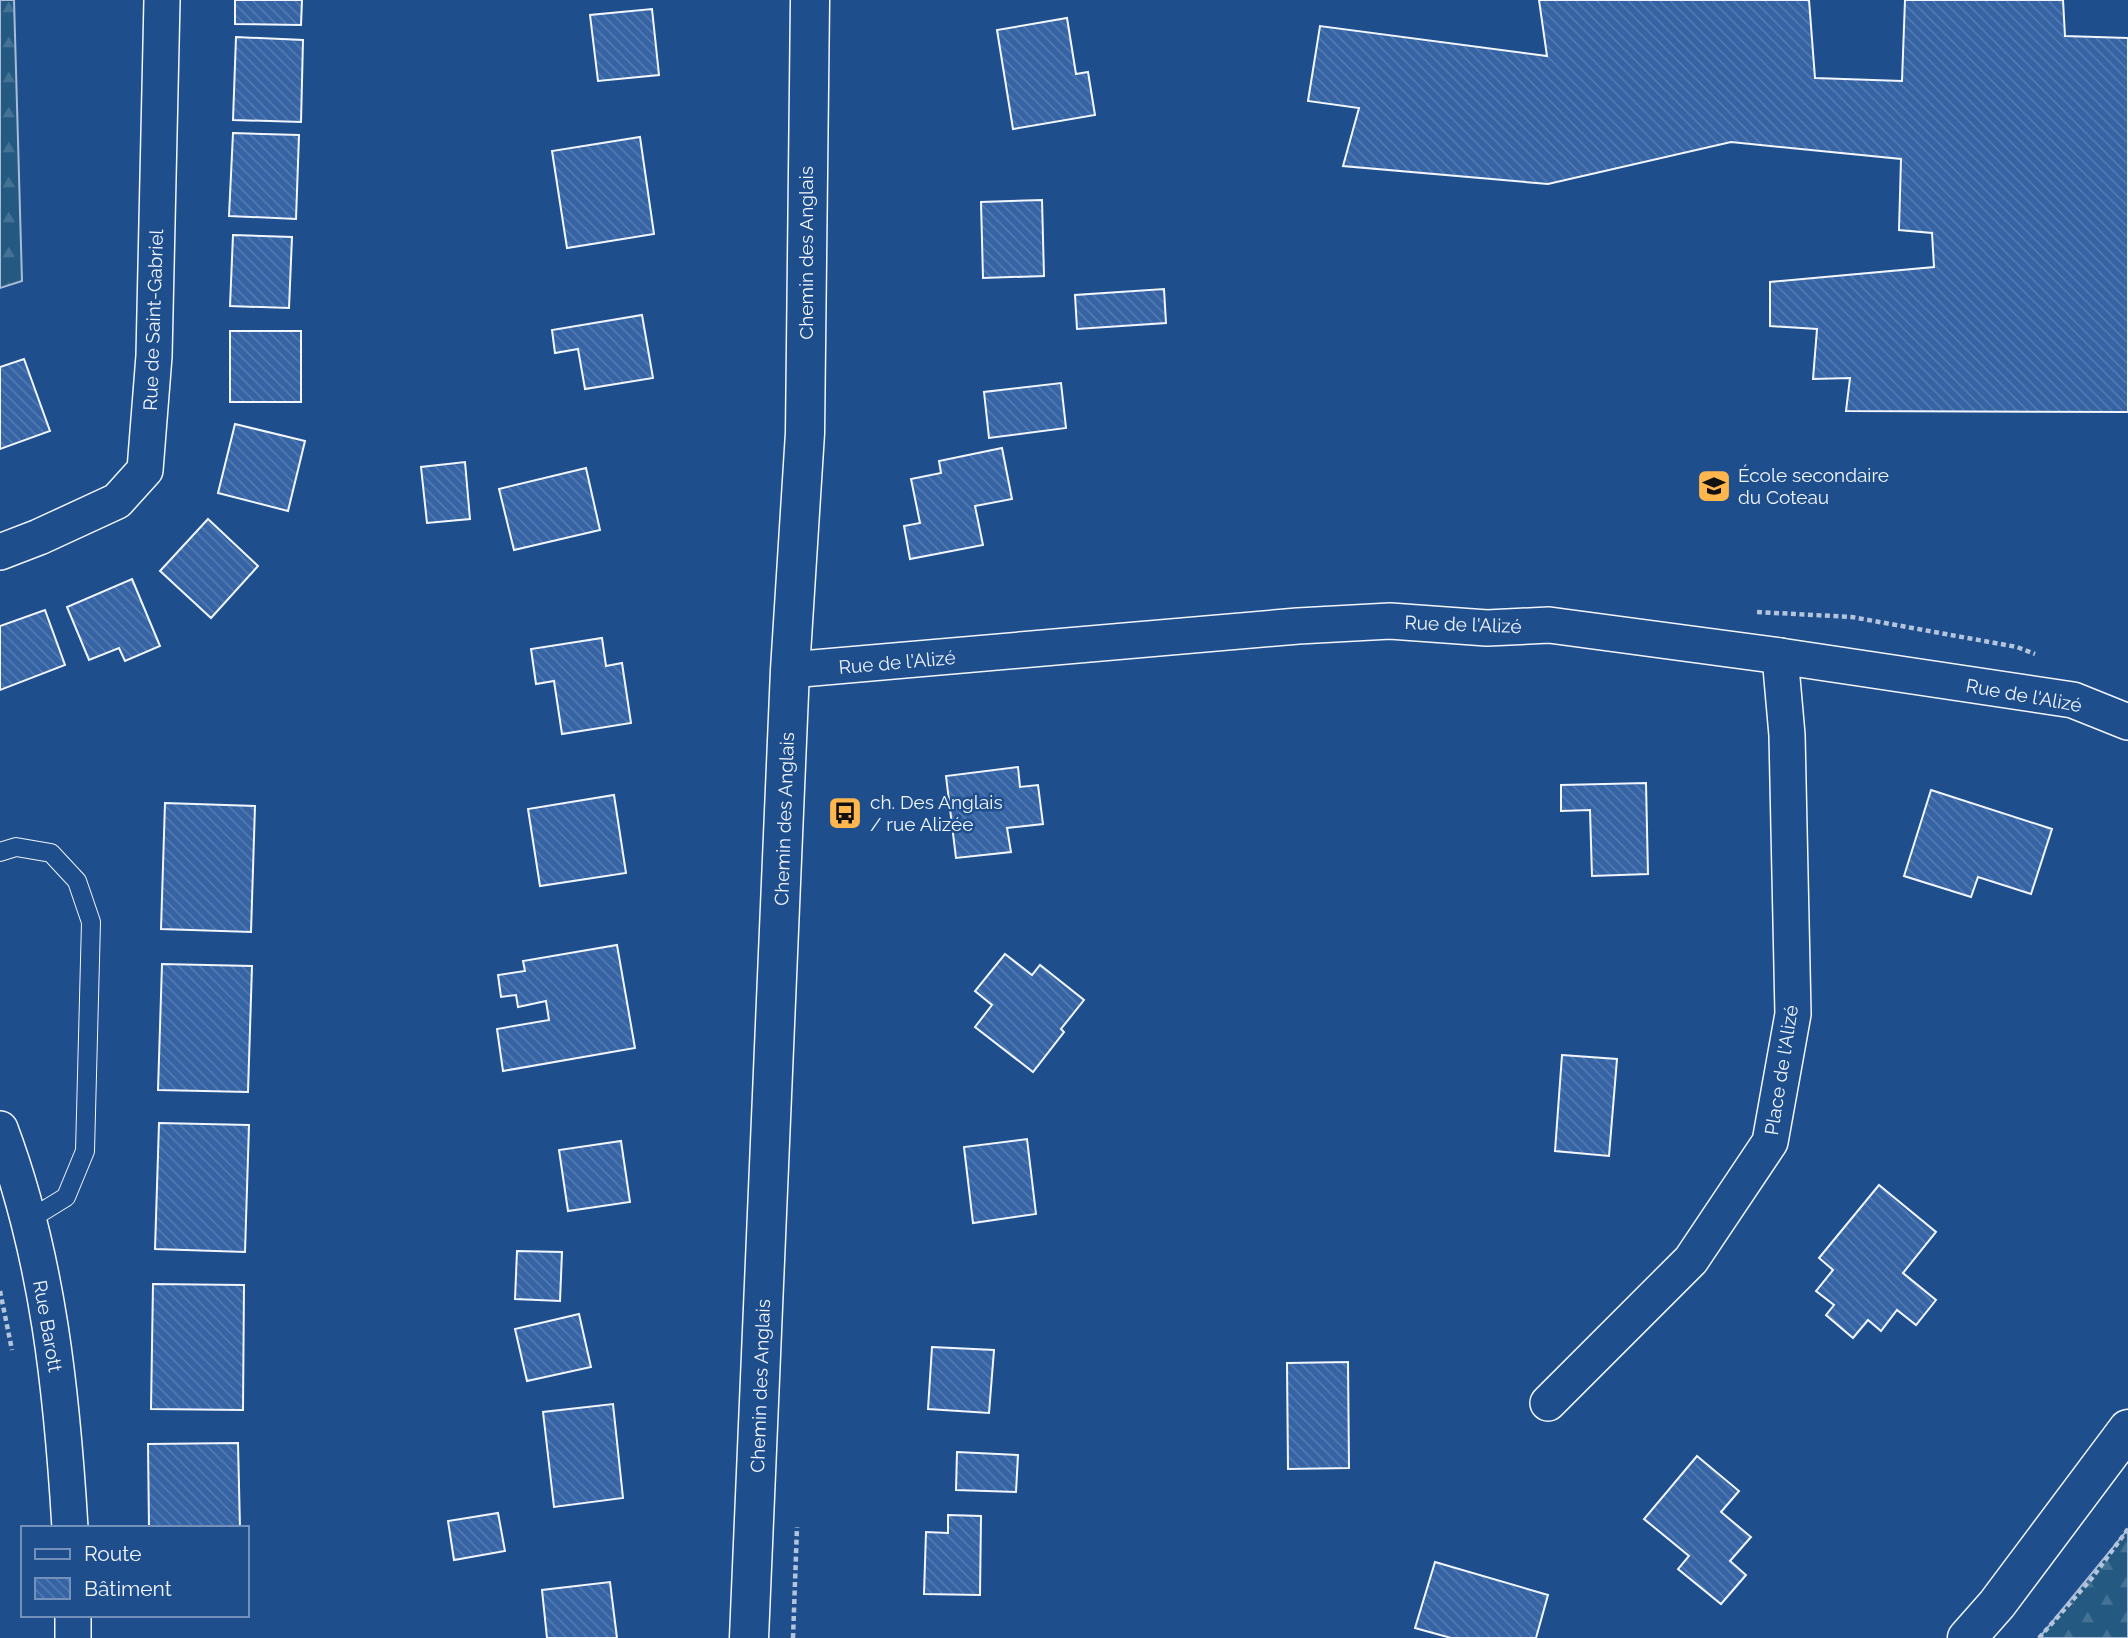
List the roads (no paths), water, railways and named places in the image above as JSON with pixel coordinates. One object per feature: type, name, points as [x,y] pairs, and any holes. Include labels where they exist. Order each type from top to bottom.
[{"type":"street","name":"Rue de Saint-Gabriel","points":[[0,552],[117,501],[145,470],[154,356],[162,0]]},
{"type":"street","name":"Chemin des Anglais","points":[[749,1638],[790,670],[805,433],[810,0]]},
{"type":"street","name":"Rue de l'Alizé","points":[[790,670],[1298,626],[1390,621],[1487,628],[1549,625],[2073,700],[2128,722]]},
{"type":"street","name":"Place de l'Alizé","points":[[1548,1403],[1691,1260],[1770,1142],[1793,1013],[1787,735],[1780,656]]},
{"type":"street","name":"Rue Barott","points":[[0,1129],[14,1166],[50,1314],[63,1422],[70,1526]]},
{"type":"street","points":[[1967,1638],[1997,1604],[2128,1429]]},
{"type":"street","points":[[73,1638],[74,1617]]},
{"type":"lane","points":[[0,852],[16,847],[51,853],[77,881],[91,922],[85,1151],[66,1197],[27,1221]]},
{"type":"place","name":"École secondaire du Coteau","points":[[1714,486]]},
{"type":"place","name":"ch. Des Anglais / rue Alizée","points":[[845,813]]}]
